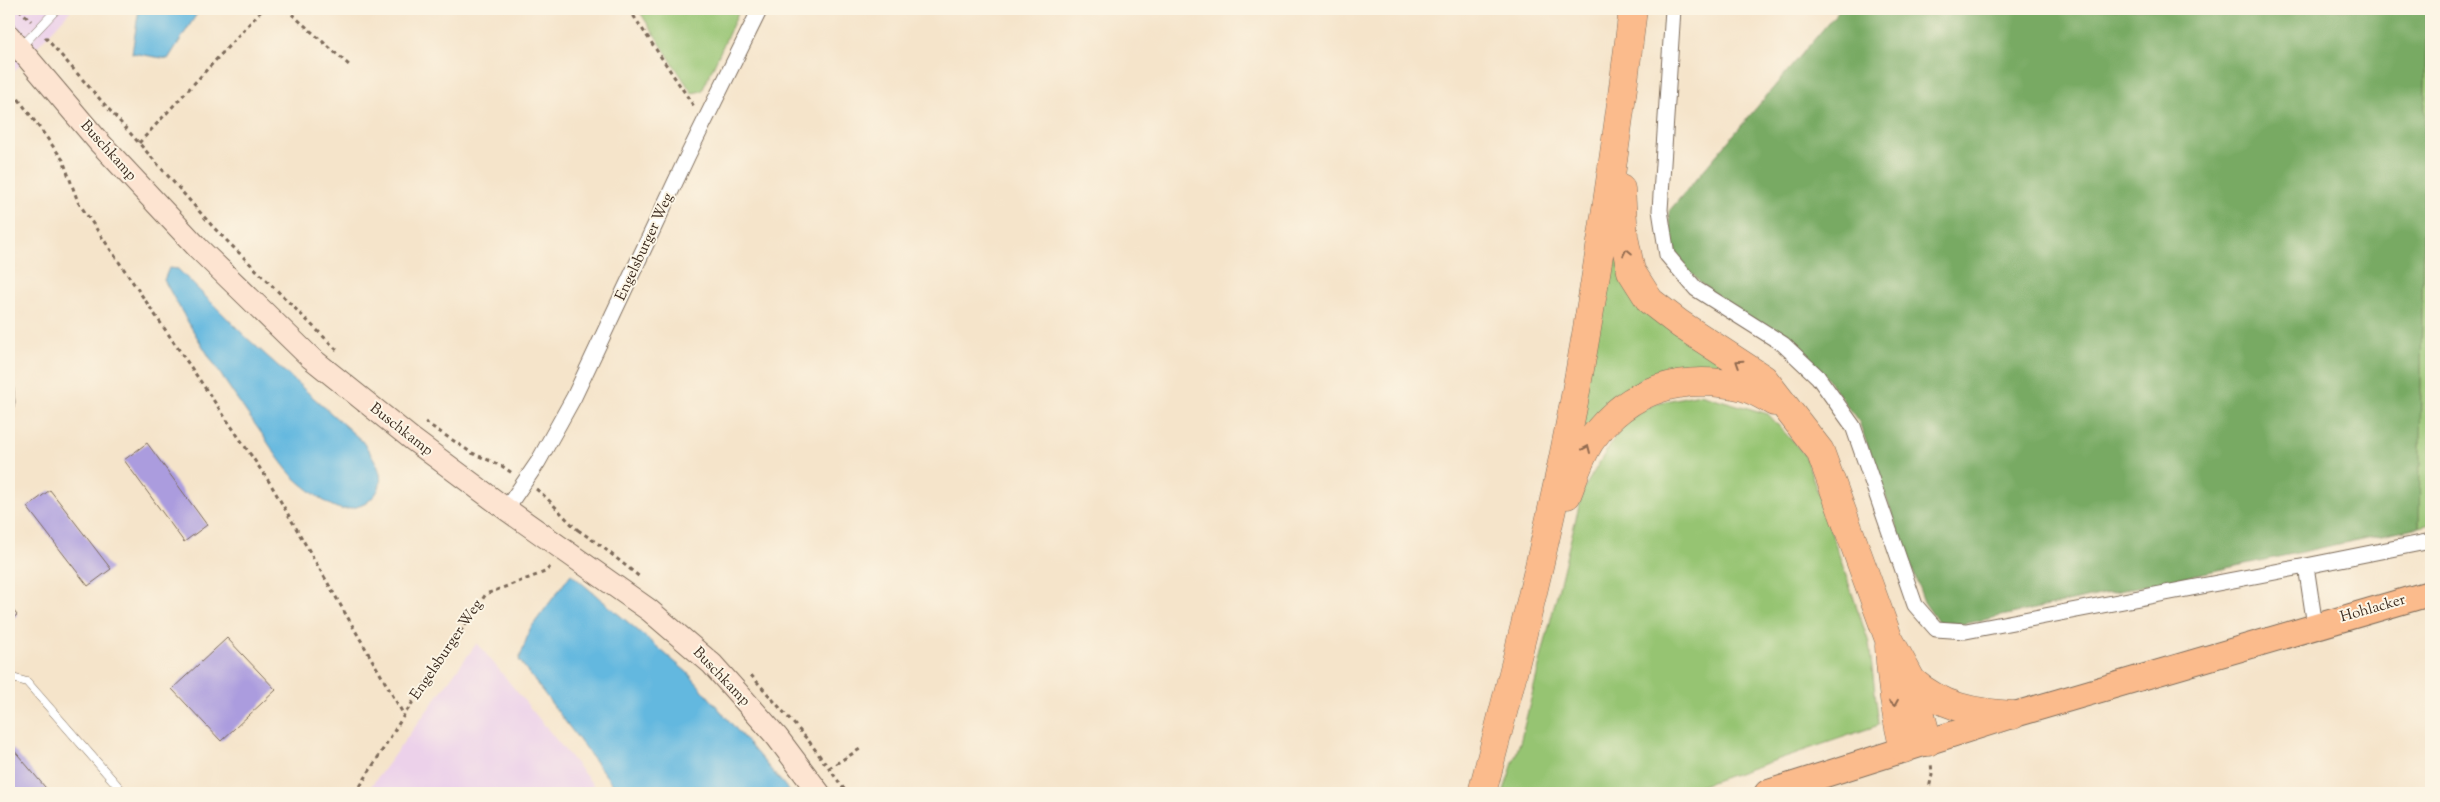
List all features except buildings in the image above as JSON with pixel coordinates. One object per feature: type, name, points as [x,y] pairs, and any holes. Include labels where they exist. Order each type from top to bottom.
[{"type":"highway","points":[[1482,793],[1537,576],[1574,403],[1620,110],[1633,9]]},
{"type":"highway","points":[[1620,110],[1621,207],[1624,237],[1631,271],[1650,301],[1680,324],[1764,379],[1820,451],[1888,637],[1912,681],[1916,745]]},
{"type":"highway","points":[[1537,576],[1573,479],[1591,440],[1619,409],[1651,390],[1701,380],[1745,388],[1786,408]]},
{"type":"highway","points":[[1888,637],[1891,685],[1896,720],[1916,745]]},
{"type":"highway","points":[[1912,681],[1938,700],[1963,709],[1986,714],[2013,715]]},
{"type":"main road","name":"Hohlacker","points":[[1766,793],[2013,715],[2431,593]]},
{"type":"street","name":"Engelsburger Weg","points":[[506,509],[553,436],[574,397],[707,116],[760,9]]},
{"type":"street","points":[[1674,9],[1660,210],[1667,255],[1696,289],[1783,344],[1818,377],[1853,426],[1915,605],[1936,629],[1966,631],[2431,541]]},
{"type":"street","name":"Buschkamp","points":[[14,42],[98,141],[191,241],[311,358],[412,439],[506,509],[649,610],[712,664],[777,737],[814,787]]},
{"type":"street","points":[[2306,566],[2315,626]]},
{"type":"lane","points":[[14,42],[38,30],[57,9]]},
{"type":"lane","points":[[9,382],[11,402],[9,409]]},
{"type":"lane","points":[[9,678],[27,682],[122,792]]},
{"type":"path","points":[[19,9],[214,228],[302,318],[344,357]]},
{"type":"path","points":[[139,143],[263,9]]},
{"type":"path","points":[[286,9],[349,65]]},
{"type":"path","points":[[629,9],[688,102],[707,116]]},
{"type":"path","points":[[9,86],[64,160],[78,202],[270,482],[404,714]]},
{"type":"path","points":[[423,421],[472,452],[502,466],[524,481]]},
{"type":"path","name":"Engelsburger Weg","points":[[356,793],[404,714],[486,594],[545,572],[578,530],[560,514],[550,499],[524,481]]},
{"type":"path","points":[[1916,745],[1932,775],[1928,793]]},
{"type":"path","points":[[814,787],[860,749]]},
{"type":"shaded area","points":[[9,9],[72,9],[9,77]]},
{"type":"shaded area","points":[[477,643],[600,793],[366,793]]},
{"type":"green space","points":[[638,9],[740,9],[702,91],[692,93]]},
{"type":"green space","points":[[1840,9],[2426,9],[2419,527],[1964,624],[1938,622],[1924,602],[1859,422],[1823,373],[1700,283],[1673,252],[1669,211]]},
{"type":"green space","points":[[2426,9],[2431,9],[2431,524],[2419,527]]},
{"type":"green space","points":[[1612,235],[1630,285],[1756,384],[1691,370],[1644,377],[1603,409],[1573,454]]},
{"type":"green space","points":[[1700,394],[1768,414],[1805,455],[1869,643],[1879,725],[1679,793],[1503,793],[1521,739],[1583,490],[1623,423],[1656,403]]},
{"type":"water","points":[[139,9],[200,9],[168,59],[132,53]]},
{"type":"water","points":[[169,268],[178,269],[248,339],[362,441],[377,465],[381,481],[374,496],[366,503],[347,509],[336,508],[314,494],[288,471],[236,397],[186,320],[164,280]]},
{"type":"water","points":[[571,574],[688,673],[791,793],[619,793],[519,660],[530,629]]}]
